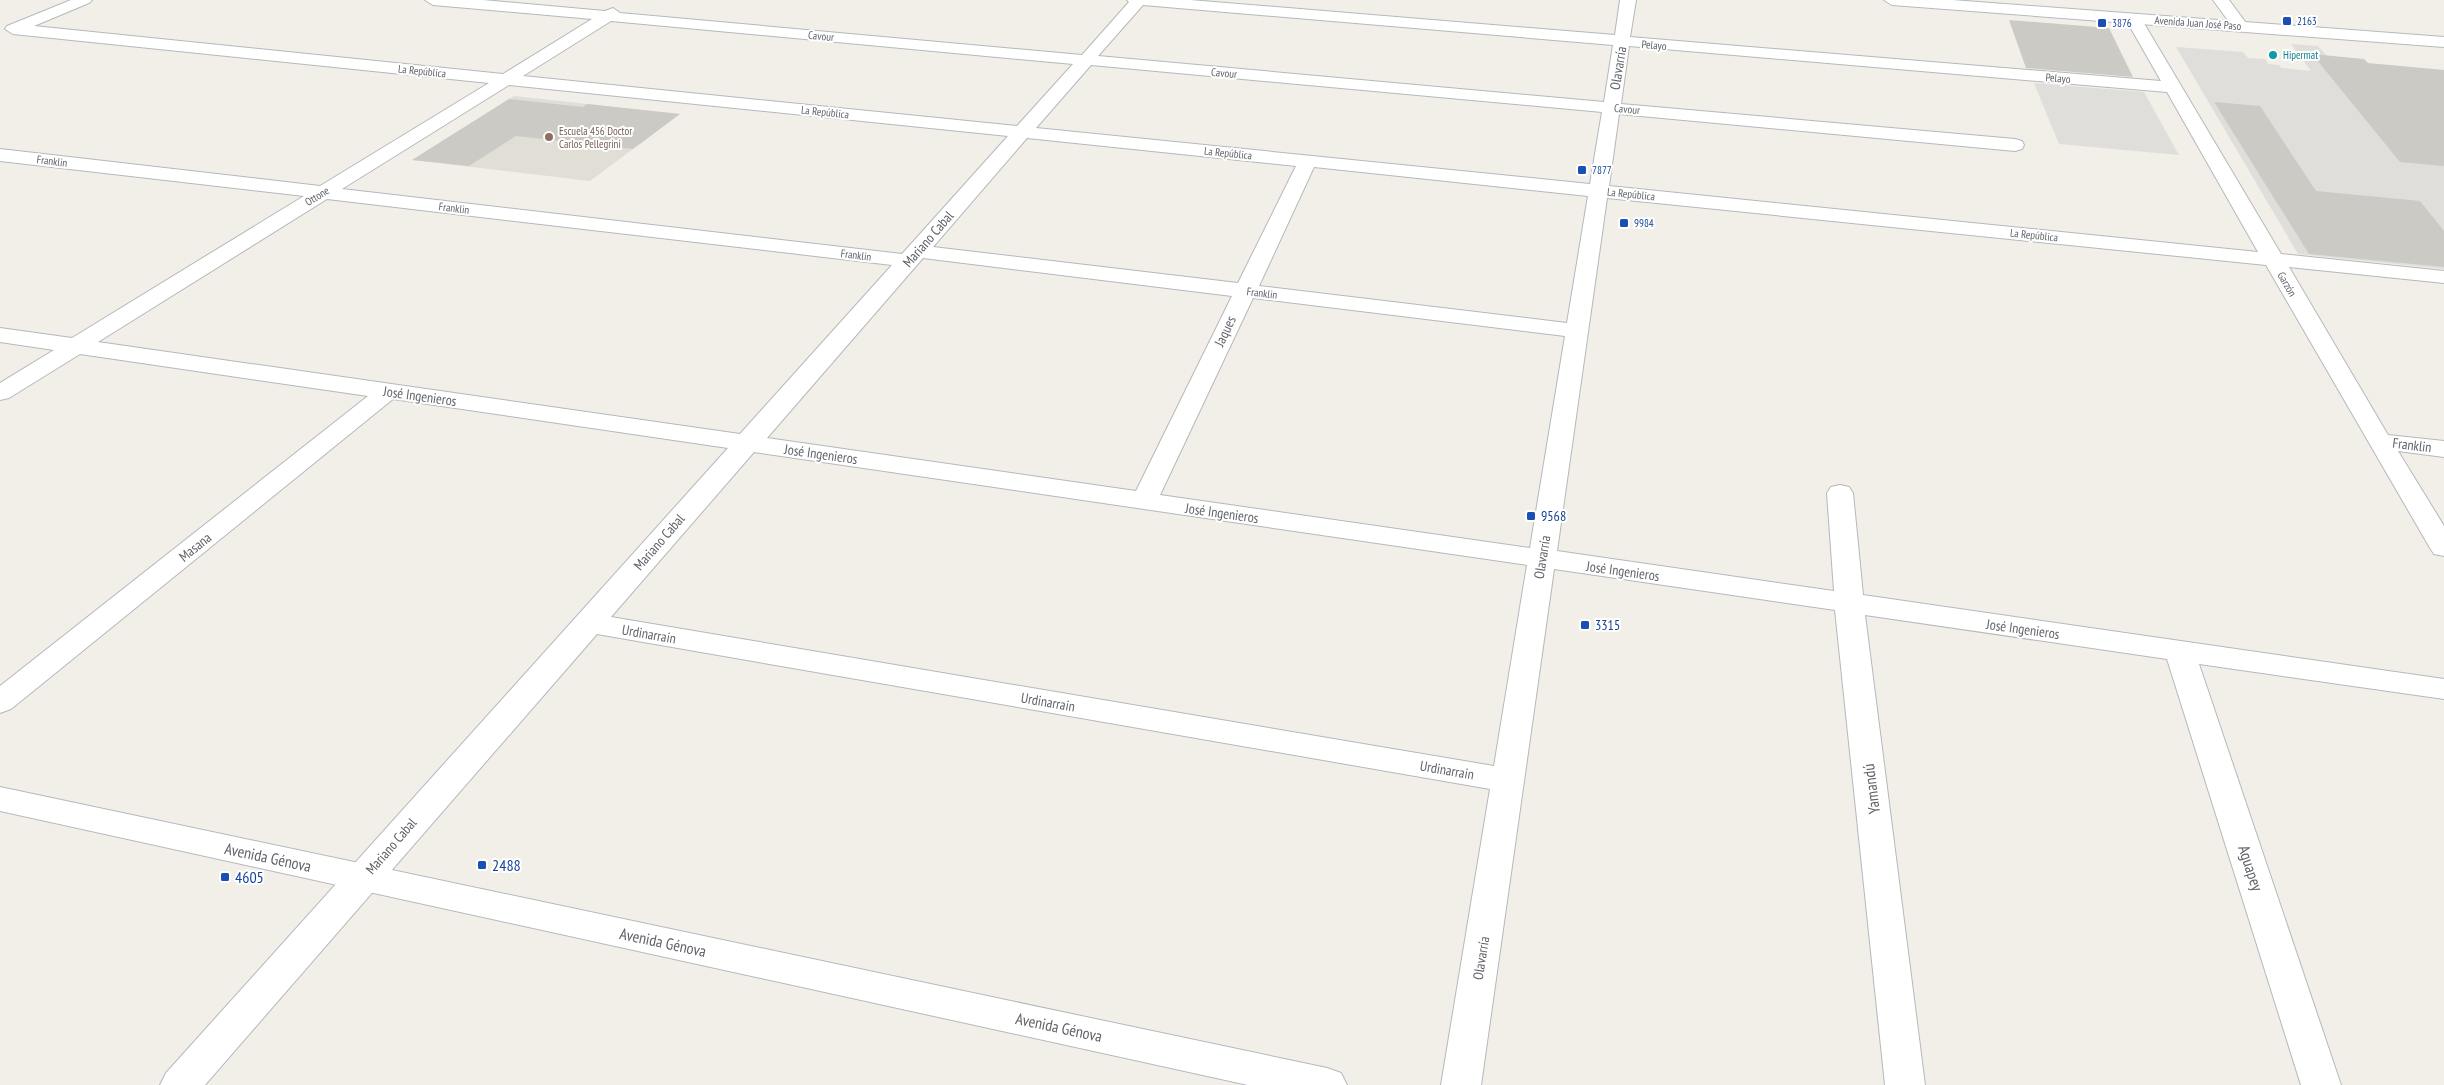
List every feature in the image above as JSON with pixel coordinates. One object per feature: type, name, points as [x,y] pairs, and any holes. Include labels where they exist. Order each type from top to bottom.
[{"type":"street","points":[[6,32],[84,0]]},
{"type":"street","name":"Cavour","points":[[433,0],[2015,144]]},
{"type":"street","name":"Ottone","points":[[0,393],[634,0]]},
{"type":"street","name":"Pelayo","points":[[1138,0],[2173,87]]},
{"type":"street","name":"Mariano Cabal","points":[[180,1085],[1138,0]]},
{"type":"street","name":"Olavarría","points":[[1462,1085],[1628,0]]},
{"type":"street","name":"Avenida Juan José Paso","points":[[1892,0],[2444,42]]},
{"type":"street","points":[[2221,0],[2241,27]]},
{"type":"street","name":"Garzón","points":[[2133,18],[2379,441],[2444,548]]},
{"type":"street","name":"La República","points":[[6,32],[506,80],[2444,277]]},
{"type":"street","name":"Franklin","points":[[0,155],[323,193],[1244,291],[1577,331]]},
{"type":"street","name":"Jaques","points":[[1144,501],[1308,161]]},
{"type":"street","name":"José Ingenieros","points":[[0,335],[2444,689]]},
{"type":"street","name":"Masana","points":[[0,702],[389,392]]},
{"type":"street","name":"Franklin","points":[[2379,441],[2444,449]]},
{"type":"street","name":"Yamandú","points":[[1840,493],[1849,604],[1905,1085]]},
{"type":"street","name":"Urdinarrain","points":[[588,623],[1508,780]]},
{"type":"street","name":"Aguapey","points":[[2180,652],[2322,1085]]},
{"type":"street","name":"Avenida Génova","points":[[0,799],[1327,1085]]},
{"type":"shaded area","points":[[2291,44],[2318,46],[2339,70],[2444,79],[2444,269],[2298,254],[2176,47],[2243,52],[2248,58],[2265,59],[2268,64],[2279,65],[2282,68],[2311,71]]},
{"type":"shaded area","points":[[2034,83],[2144,92],[2179,155],[2059,144]]},
{"type":"shaded area","name":"Escuela 456 Doctor Carlos Pellegrini","points":[[514,96],[680,114],[590,181],[412,160]]},
{"type":"building","points":[[2009,20],[2109,28],[2133,77],[2026,68]]},
{"type":"building","points":[[2312,54],[2364,59],[2368,63],[2444,70],[2444,166],[2400,162]]},
{"type":"building","name":"Escuela 456 Doctor Carlos Pellegrini","points":[[509,99],[583,107],[587,104],[680,114],[633,149],[516,136],[469,166],[412,160]]},
{"type":"building","points":[[2214,102],[2260,106],[2316,191],[2420,201],[2444,231],[2444,267],[2309,254]]},
{"type":"place","name":"2163","points":[[2287,21]]},
{"type":"place","name":"3876","points":[[2102,23]]},
{"type":"place","name":"Hipermat","points":[[2273,55]]},
{"type":"place","name":"Escuela 456 Doctor Carlos Pellegrini","points":[[549,137]]},
{"type":"place","name":"7877","points":[[1582,170]]},
{"type":"place","name":"9984","points":[[1624,223]]},
{"type":"place","name":"9568","points":[[1531,516]]},
{"type":"place","name":"3315","points":[[1585,625]]},
{"type":"place","name":"2488","points":[[482,865]]},
{"type":"place","name":"4605","points":[[225,877]]}]
